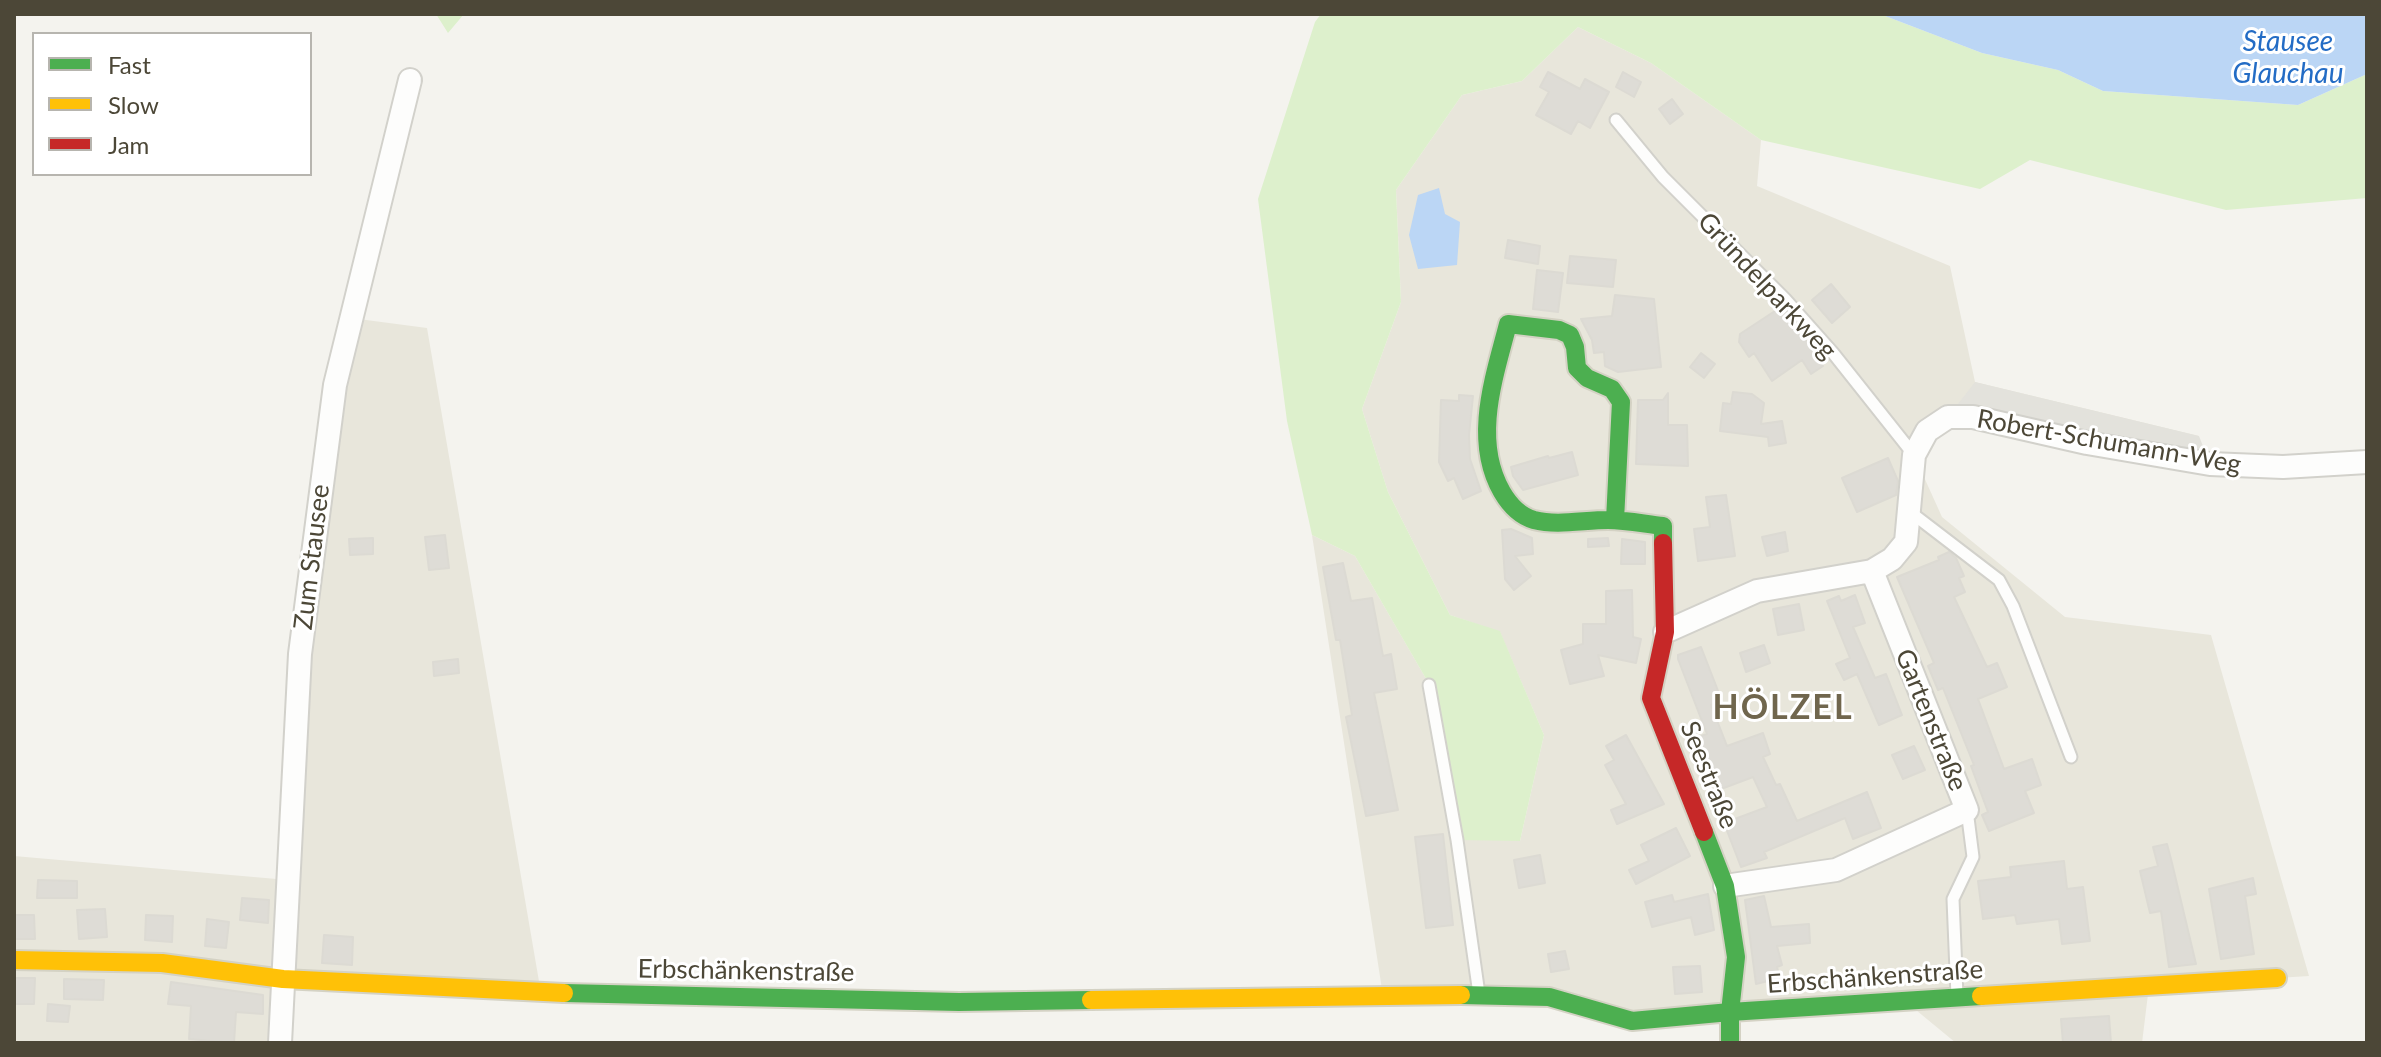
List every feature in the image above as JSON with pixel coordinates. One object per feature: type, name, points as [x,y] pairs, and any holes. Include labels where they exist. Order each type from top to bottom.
[{"type":"street","name":"Zum Stausee","points":[[280,1043],[300,654],[335,385],[410,80]]},
{"type":"street","name":"Seestraße","points":[[1615,520],[1621,402],[1612,389],[1587,378],[1577,368],[1575,347],[1570,335],[1559,330],[1508,324],[1487,425],[1489,459],[1499,489],[1518,513],[1535,521],[1615,520],[1663,526],[1665,632],[1651,698],[1725,886],[1736,957],[1730,1043]]},
{"type":"street","name":"Robert-Schumann-Weg","points":[[1914,455],[1927,431],[1948,417],[1973,417],[2087,443],[2210,464],[2283,467],[2367,462]]},
{"type":"street","points":[[1665,632],[1757,591],[1872,571],[1892,559],[1906,542],[1914,455]]},
{"type":"street","name":"Gartenstraße","points":[[1725,886],[1836,870],[1967,810],[1872,571]]},
{"type":"street","name":"Erbschänkenstraße","points":[[14,960],[162,963],[283,979],[541,993],[943,1001],[1479,995],[1549,997],[1632,1021],[1730,1012],[2277,978]]},
{"type":"lane","name":"Gründelparkweg","points":[[1616,120],[1663,177],[1785,299],[1833,353],[1914,455]]},
{"type":"lane","points":[[1909,510],[1999,580],[2013,606],[2071,757]]},
{"type":"lane","points":[[1429,685],[1457,840],[1479,995]]},
{"type":"lane","points":[[1957,998],[1953,899],[1973,857],[1967,810]]},
{"type":"shaded area","points":[[1578,27],[1651,63],[1761,140],[1757,186],[1950,266],[1975,382],[2199,436],[1948,417],[1914,455],[1942,517],[2065,617],[2211,635],[2309,976],[2149,986],[2142,1043],[1956,1043],[1905,1001],[1632,1021],[1549,997],[1383,996],[1312,535],[1355,556],[1520,841],[1544,735],[1500,632],[1450,615],[1388,492],[1362,409],[1401,302],[1396,190],[1462,95],[1522,81]]},
{"type":"shaded area","points":[[351,318],[427,328],[541,993],[283,979],[280,1043],[14,1043],[14,856],[288,880],[300,653]]},
{"type":"shaded area","points":[[1975,382],[2199,436],[2210,464],[1948,417]]},
{"type":"green space","points":[[436,14],[464,14],[448,33]]},
{"type":"green space","points":[[1321,14],[1880,14],[1982,53],[2058,70],[2103,91],[2298,105],[2367,74],[2367,198],[2226,210],[2030,160],[1980,189],[1761,140],[1651,63],[1578,27],[1522,81],[1462,95],[1396,190],[1401,302],[1362,409],[1388,492],[1450,615],[1500,631],[1544,735],[1520,841],[1457,840],[1429,684],[1355,556],[1312,535],[1287,421],[1258,199],[1315,22]]},
{"type":"water","name":"Stausee Glauchau","points":[[1880,14],[2367,14],[2367,74],[2298,105],[2103,91],[2058,70],[1982,53]]},
{"type":"water","points":[[1439,188],[1445,214],[1460,222],[1457,265],[1418,269],[1409,235],[1418,195]]},
{"type":"building","points":[[1548,72],[1580,89],[1585,79],[1609,92],[1590,128],[1578,121],[1571,134],[1536,115],[1549,92],[1540,87]]},
{"type":"building","points":[[1623,72],[1641,82],[1634,97],[1616,87]]},
{"type":"building","points":[[1672,99],[1683,114],[1670,124],[1659,109]]},
{"type":"building","points":[[1508,240],[1540,246],[1538,264],[1505,258]]},
{"type":"building","points":[[1570,256],[1616,260],[1613,287],[1567,283]]},
{"type":"building","points":[[1537,270],[1563,273],[1558,312],[1533,309]]},
{"type":"building","points":[[1831,284],[1850,307],[1832,323],[1812,300]]},
{"type":"building","points":[[1615,295],[1654,299],[1661,367],[1618,372],[1605,366],[1604,352],[1594,353],[1592,340],[1581,319],[1612,316]]},
{"type":"building","points":[[1781,307],[1823,366],[1811,374],[1802,360],[1772,381],[1754,353],[1749,357],[1739,342],[1740,334]]},
{"type":"building","points":[[1701,353],[1715,364],[1704,378],[1690,367]]},
{"type":"building","points":[[1733,392],[1752,394],[1764,403],[1761,424],[1782,421],[1786,443],[1769,446],[1768,437],[1720,431],[1723,403],[1731,404]]},
{"type":"building","points":[[1668,393],[1668,425],[1687,425],[1688,466],[1636,464],[1638,400],[1663,400]]},
{"type":"building","points":[[1459,395],[1473,396],[1470,459],[1481,491],[1463,499],[1454,478],[1448,481],[1439,462],[1441,400],[1459,401]]},
{"type":"building","points":[[1572,452],[1578,475],[1523,490],[1513,476],[1511,467]]},
{"type":"building","points":[[1888,458],[1898,481],[1896,495],[1857,512],[1842,478]]},
{"type":"building","points":[[1726,495],[1735,556],[1698,561],[1694,529],[1710,527],[1706,497]]},
{"type":"building","points":[[1511,529],[1532,538],[1533,554],[1515,556],[1531,576],[1514,590],[1505,579],[1502,530]]},
{"type":"building","points":[[1785,532],[1788,551],[1767,556],[1762,537]]},
{"type":"building","points":[[445,535],[449,568],[429,570],[425,537]]},
{"type":"building","points":[[373,538],[373,554],[350,555],[349,539]]},
{"type":"building","points":[[1608,538],[1609,546],[1588,547],[1588,539]]},
{"type":"building","points":[[1622,539],[1645,542],[1645,564],[1621,564]]},
{"type":"building","points":[[1949,552],[1956,558],[1964,576],[1959,578],[1965,592],[1954,597],[1987,667],[1997,663],[2007,687],[1978,699],[2004,769],[2032,759],[2041,785],[2025,791],[2034,813],[1989,831],[1982,815],[1988,812],[1971,766],[1974,765],[1943,688],[1938,690],[1928,666],[1934,663],[1897,577],[1939,560],[1938,557]]},
{"type":"building","points":[[1343,563],[1351,601],[1372,598],[1383,656],[1391,654],[1397,689],[1374,693],[1398,810],[1366,816],[1346,717],[1352,715],[1340,640],[1336,640],[1323,567]]},
{"type":"building","points":[[1632,590],[1633,637],[1641,639],[1636,663],[1598,655],[1604,676],[1570,684],[1561,650],[1583,644],[1583,624],[1606,624],[1606,591]]},
{"type":"building","points":[[1855,595],[1865,623],[1853,627],[1875,678],[1886,674],[1902,715],[1879,725],[1857,674],[1844,680],[1836,664],[1850,658],[1827,601],[1839,596],[1841,601]]},
{"type":"building","points":[[1799,604],[1804,630],[1778,635],[1773,609]]},
{"type":"building","points":[[1764,645],[1770,663],[1746,672],[1740,653]]},
{"type":"building","points":[[1701,647],[1722,701],[1711,705],[1727,746],[1763,733],[1770,754],[1763,757],[1797,821],[1867,792],[1881,828],[1853,839],[1845,818],[1764,852],[1767,858],[1741,867],[1724,823],[1767,807],[1753,777],[1721,789],[1715,783],[1698,737],[1707,734],[1678,659],[1678,655]]},
{"type":"building","points":[[458,659],[459,673],[434,676],[433,662]]},
{"type":"building","points":[[1626,735],[1664,804],[1617,824],[1611,810],[1626,804],[1605,765],[1614,760],[1606,746]]},
{"type":"building","points":[[1914,746],[1925,770],[1903,779],[1892,755]]},
{"type":"building","points":[[1676,828],[1690,856],[1636,884],[1629,870],[1649,861],[1641,845]]},
{"type":"building","points":[[1443,834],[1453,925],[1426,928],[1415,837]]},
{"type":"building","points":[[2167,844],[2196,964],[2169,967],[2161,911],[2150,913],[2140,871],[2158,866],[2153,847]]},
{"type":"building","points":[[1540,855],[1545,883],[1519,888],[1514,860]]},
{"type":"building","points":[[2064,861],[2067,889],[2083,887],[2090,941],[2062,944],[2059,919],[2017,924],[2015,915],[1983,919],[1978,881],[2011,877],[2010,867]]},
{"type":"building","points":[[2253,878],[2256,894],[2245,896],[2254,954],[2221,959],[2209,889]]},
{"type":"building","points":[[38,880],[77,881],[77,898],[37,898]]},
{"type":"building","points":[[1708,894],[1714,930],[1695,935],[1691,917],[1652,927],[1645,902],[1672,895],[1674,902]]},
{"type":"building","points":[[1764,896],[1771,927],[1809,924],[1810,943],[1777,946],[1782,965],[1777,967],[1780,978],[1756,984],[1745,900]]},
{"type":"building","points":[[242,898],[269,900],[268,923],[240,920]]},
{"type":"building","points":[[105,909],[107,937],[79,939],[77,910]]},
{"type":"building","points":[[14,915],[34,915],[35,939],[14,939]]},
{"type":"building","points":[[146,915],[173,916],[172,942],[145,940]]},
{"type":"building","points":[[207,919],[229,922],[226,948],[205,946]]},
{"type":"building","points":[[324,935],[353,937],[352,965],[322,963]]},
{"type":"building","points":[[1565,951],[1569,969],[1551,972],[1548,954]]},
{"type":"building","points":[[1700,966],[1702,992],[1675,994],[1673,967]]},
{"type":"building","points":[[14,978],[35,978],[34,1004],[14,1004]]},
{"type":"building","points":[[64,979],[104,980],[103,1000],[64,999]]},
{"type":"building","points":[[171,982],[263,995],[263,1014],[236,1012],[234,1043],[189,1039],[191,1006],[168,1004]]},
{"type":"building","points":[[48,1004],[70,1006],[68,1022],[47,1021]]},
{"type":"building","points":[[2109,1016],[2111,1043],[2063,1043],[2061,1019]]},
{"type":"traffic: fast","points":[[1615,520],[1621,402],[1612,389],[1587,378],[1577,368],[1575,347],[1570,335],[1559,330],[1508,324],[1492,387],[1487,430],[1493,472],[1505,496],[1524,516],[1543,522],[1615,520],[1663,526],[1663,543]]},
{"type":"traffic: fast","points":[[1704,832],[1725,886],[1736,957],[1730,1043]]},
{"type":"traffic: fast","points":[[564,993],[959,1002],[1091,1000]]},
{"type":"traffic: fast","points":[[1461,995],[1549,997],[1632,1021],[1981,996]]},
{"type":"traffic: slow","points":[[14,960],[162,963],[283,979],[564,993]]},
{"type":"traffic: slow","points":[[1981,996],[2277,978]]},
{"type":"traffic: slow","points":[[1091,1000],[1461,995]]},
{"type":"traffic: jam","points":[[1663,543],[1665,632],[1651,698],[1704,832]]},
{"type":"district","name":"HÖLZEL","points":[[1783,708]]}]
